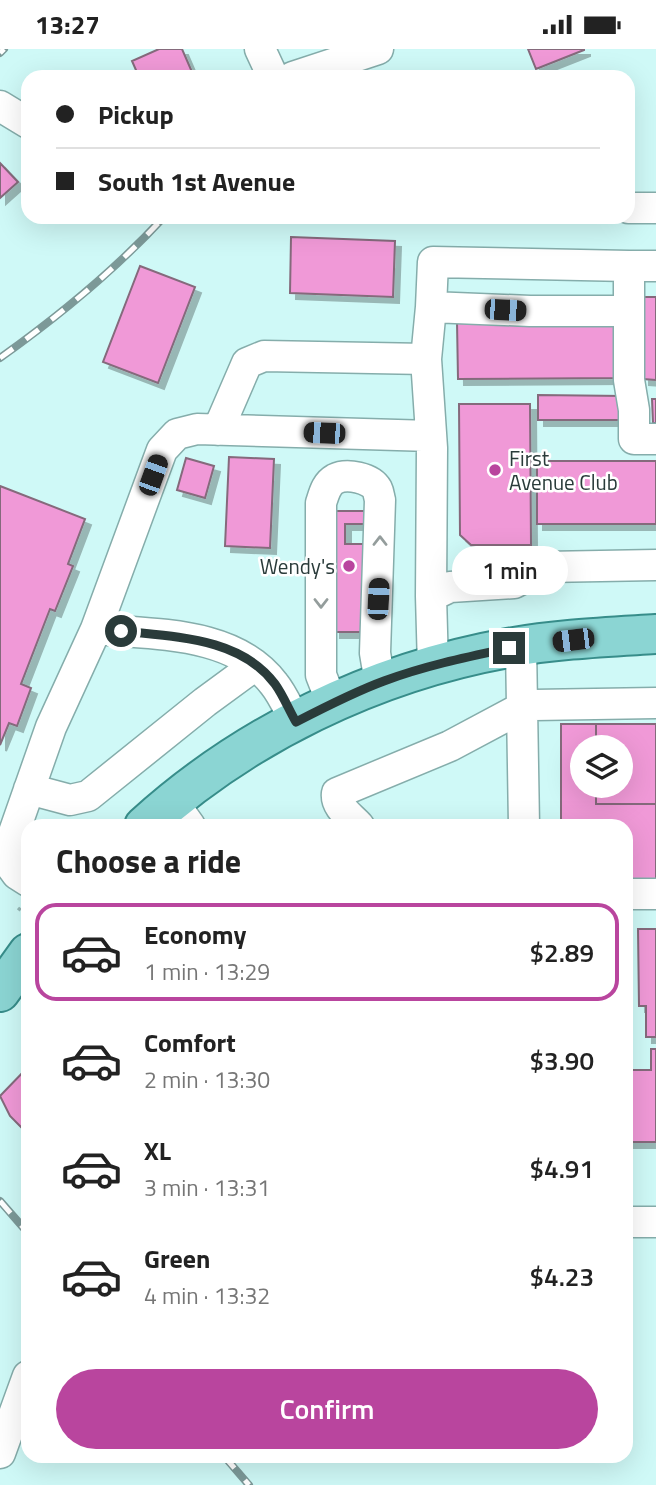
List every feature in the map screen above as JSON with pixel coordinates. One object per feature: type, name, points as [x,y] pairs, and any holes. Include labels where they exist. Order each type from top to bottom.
[{"type":"main road","points":[[181,814],[229,761],[332,703],[380,683],[521,646],[656,634]]},
{"type":"main road","points":[[0,992],[21,963]]},
{"type":"street","points":[[260,49],[269,70]]},
{"type":"street","points":[[352,69],[378,49]]},
{"type":"street","points":[[0,106],[21,119]]},
{"type":"street","points":[[635,208],[656,208]]},
{"type":"street","points":[[433,667],[431,436],[426,359],[433,262],[643,266],[629,311],[629,380],[634,410],[634,439],[656,439]]},
{"type":"street","points":[[430,307],[629,311]]},
{"type":"street","points":[[218,430],[247,363],[264,356],[426,359]]},
{"type":"street","points":[[21,887],[17,874],[5,858],[51,727],[96,629],[162,450],[177,434],[197,429],[431,436]]},
{"type":"street","points":[[332,703],[321,675],[321,503],[327,486],[336,479],[346,477],[365,479],[377,488],[380,500],[375,653],[380,683]]},
{"type":"street","points":[[431,596],[450,587],[514,583],[545,567],[656,565]]},
{"type":"street","points":[[96,629],[197,639],[231,651],[275,684],[296,722]]},
{"type":"street","points":[[521,646],[524,819]]},
{"type":"street","points":[[29,789],[70,800],[88,796],[254,666]]},
{"type":"street","points":[[352,819],[339,806],[337,793],[450,746],[523,707],[656,703]]},
{"type":"street","points":[[633,894],[656,894]]},
{"type":"street","points":[[633,1222],[656,1222]]},
{"type":"street","points":[[0,1453],[21,1394]]},
{"type":"building","points":[[159,49],[182,49],[191,70],[136,70],[132,61]]},
{"type":"building","points":[[528,49],[584,49],[584,50],[536,69]]},
{"type":"building","points":[[0,163],[18,182],[0,198]]},
{"type":"building","points":[[291,237],[395,241],[393,297],[290,293]]},
{"type":"building","points":[[140,266],[195,287],[158,383],[103,362]]},
{"type":"building","points":[[643,297],[656,297],[656,380],[643,379]]},
{"type":"building","points":[[457,322],[622,322],[622,378],[458,379]]},
{"type":"building","points":[[538,395],[624,396],[624,420],[538,420]]},
{"type":"building","points":[[652,399],[656,399],[656,423],[653,423]]},
{"type":"building","name":"First Avenue Club","points":[[459,404],[530,404],[531,545],[471,545],[460,535]]},
{"type":"building","points":[[229,457],[274,459],[270,548],[225,546]]},
{"type":"building","points":[[186,458],[214,466],[205,498],[177,490]]},
{"type":"building","points":[[537,461],[656,461],[656,524],[537,524]]},
{"type":"building","points":[[0,486],[85,519],[68,564],[73,566],[55,611],[50,609],[21,684],[31,688],[17,726],[9,723],[0,745]]},
{"type":"building","name":"Wendy's","points":[[335,511],[368,511],[368,524],[345,524],[345,544],[364,544],[366,632],[334,632]]},
{"type":"building","points":[[561,724],[596,724],[596,735],[570,735],[570,798],[596,798],[596,804],[656,804],[656,885],[633,885],[633,819],[561,819]]},
{"type":"building","points":[[596,724],[656,724],[656,804],[596,804],[596,798],[633,798],[633,735],[596,735]]},
{"type":"building","points":[[638,929],[656,929],[656,1037],[646,1037],[646,1006],[639,1006]]},
{"type":"building","points":[[651,1049],[656,1049],[656,1142],[633,1142],[633,1070],[651,1070]]},
{"type":"building","points":[[21,1074],[21,1127],[10,1116],[0,1096]]},
{"type":"railway","points":[[0,53],[4,49]]},
{"type":"railway","points":[[0,358],[86,292],[157,224]]},
{"type":"railway","points":[[0,1201],[21,1225]]},
{"type":"railway","points":[[230,1463],[249,1485]]},
{"type":"place","name":"First Avenue Club","points":[[495,470]]},
{"type":"place","name":"Wendy's","points":[[349,566]]},
{"type":"route","points":[[121,631],[197,639],[231,651],[257,667],[275,684],[296,722],[386,680],[462,658],[509,648]]}]
